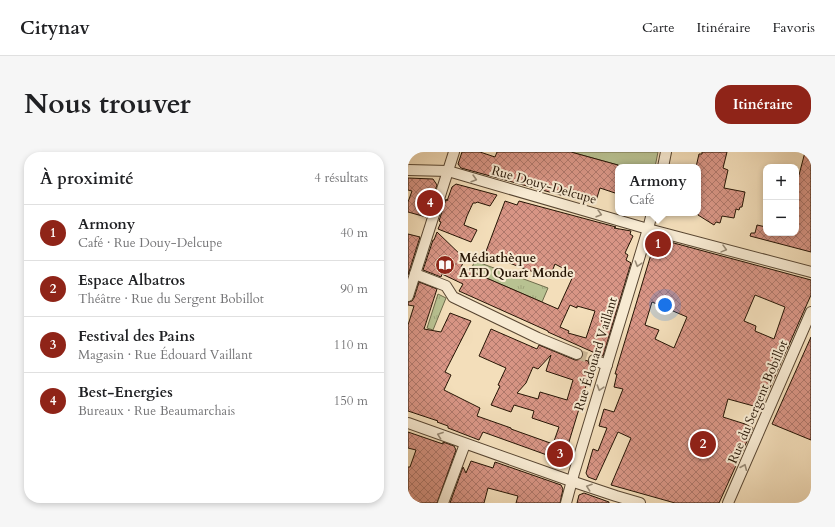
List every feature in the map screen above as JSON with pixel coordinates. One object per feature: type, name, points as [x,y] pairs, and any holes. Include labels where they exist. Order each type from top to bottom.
[{"type":"street","points":[[408,296],[454,152]]},
{"type":"street","points":[[664,164],[666,152]]},
{"type":"street","name":"Rue Douy-Delcupe","points":[[408,170],[448,171],[648,229],[811,272]]},
{"type":"street","name":"Rue Édouard Vaillant","points":[[566,503],[571,481],[651,216]]},
{"type":"street","points":[[415,274],[446,286],[453,297],[538,338],[577,354]]},
{"type":"street","name":"Rue du Sergent Bobillot","points":[[728,503],[811,312]]},
{"type":"street","points":[[594,360],[607,365]]},
{"type":"street","points":[[408,423],[571,481],[640,503]]},
{"type":"street","points":[[443,503],[465,444]]},
{"type":"green space","points":[[571,152],[658,152],[656,164],[615,164]]},
{"type":"green space","points":[[475,261],[548,288],[542,302],[470,271]]},
{"type":"green space","points":[[438,294],[446,298],[433,330],[427,328]]},
{"type":"building","points":[[462,152],[480,152],[495,157],[497,152],[571,152],[615,164],[615,193],[600,188],[595,204],[461,168],[458,164]]},
{"type":"building","points":[[702,152],[727,152],[723,168],[728,170],[724,188],[745,192],[742,207],[740,207],[739,210],[736,209],[734,218],[722,216],[720,223],[716,222],[714,225],[700,216],[701,216],[701,164],[697,164],[699,154],[702,154]]},
{"type":"building","points":[[805,152],[811,152],[811,252],[750,236],[751,233],[755,233],[757,225],[763,226],[763,236],[799,236],[799,175]]},
{"type":"building","points":[[408,178],[433,179],[437,185],[426,217],[408,212],[408,202],[412,191],[408,190]]},
{"type":"building","points":[[456,184],[497,195],[490,206],[477,202],[473,203],[464,225],[477,230],[471,242],[438,229],[446,199],[447,201],[452,187]]},
{"type":"building","points":[[505,201],[517,205],[519,201],[616,227],[614,228],[631,231],[630,234],[633,236],[625,253],[628,255],[626,260],[631,263],[603,356],[595,354],[459,291],[463,284],[442,274],[441,277],[423,270],[437,232],[465,259],[461,267],[558,309],[574,274],[555,264],[551,274],[547,277],[485,254]],"holes":[[[570,305],[577,308],[577,306],[595,311],[586,338],[568,333],[569,331],[560,327]]]},
{"type":"building","points":[[408,234],[420,237],[408,275]]},
{"type":"building","points":[[659,239],[811,280],[811,295],[761,408],[728,399],[723,417],[753,428],[719,503],[675,503],[611,485],[631,438],[618,432],[596,480],[588,477],[586,473],[593,449],[598,451],[607,428],[599,426],[604,409],[614,412],[623,389],[614,387],[617,374],[615,374],[655,241]],"holes":[[[755,295],[785,307],[774,339],[755,331],[756,326],[744,321]],[[652,302],[687,317],[674,348],[655,339],[659,330],[645,325]]]},
{"type":"building","points":[[419,282],[437,289],[424,329],[441,332],[450,313],[471,321],[445,372],[451,375],[444,390],[480,408],[477,416],[511,429],[553,444],[559,427],[532,418],[534,411],[514,405],[511,412],[491,405],[500,386],[498,385],[506,368],[479,356],[491,329],[537,349],[539,345],[575,360],[581,359],[588,361],[592,366],[565,455],[558,459],[483,432],[479,440],[448,428],[448,426],[437,422],[438,421],[408,411],[408,325],[414,306],[408,305],[408,302],[412,301]],"holes":[[[551,355],[546,371],[573,380],[567,400],[540,392],[538,399],[517,393],[526,383],[533,367],[538,369]]]},
{"type":"building","points":[[811,337],[811,440],[772,424]]},
{"type":"building","points":[[408,432],[443,444],[443,442],[454,446],[456,450],[437,503],[408,503],[408,467],[410,467],[416,450],[408,448]]},
{"type":"building","points":[[471,461],[493,468],[495,462],[561,485],[563,489],[560,503],[516,503],[518,496],[488,488],[484,503],[450,503],[463,467],[466,473]]},
{"type":"building","points":[[584,493],[609,503],[577,503],[579,495]]},
{"type":"tunnel","points":[[577,354],[594,360]]},
{"type":"place","name":"Best-Energies","points":[[430,203]]},
{"type":"place","name":"Armony","points":[[658,244]]},
{"type":"place","name":"Médiathèque ATD Quart Monde","points":[[445,265]]},
{"type":"place","name":"Espace Albatros","points":[[703,444]]},
{"type":"place","name":"Festival des Pains","points":[[560,454]]}]
